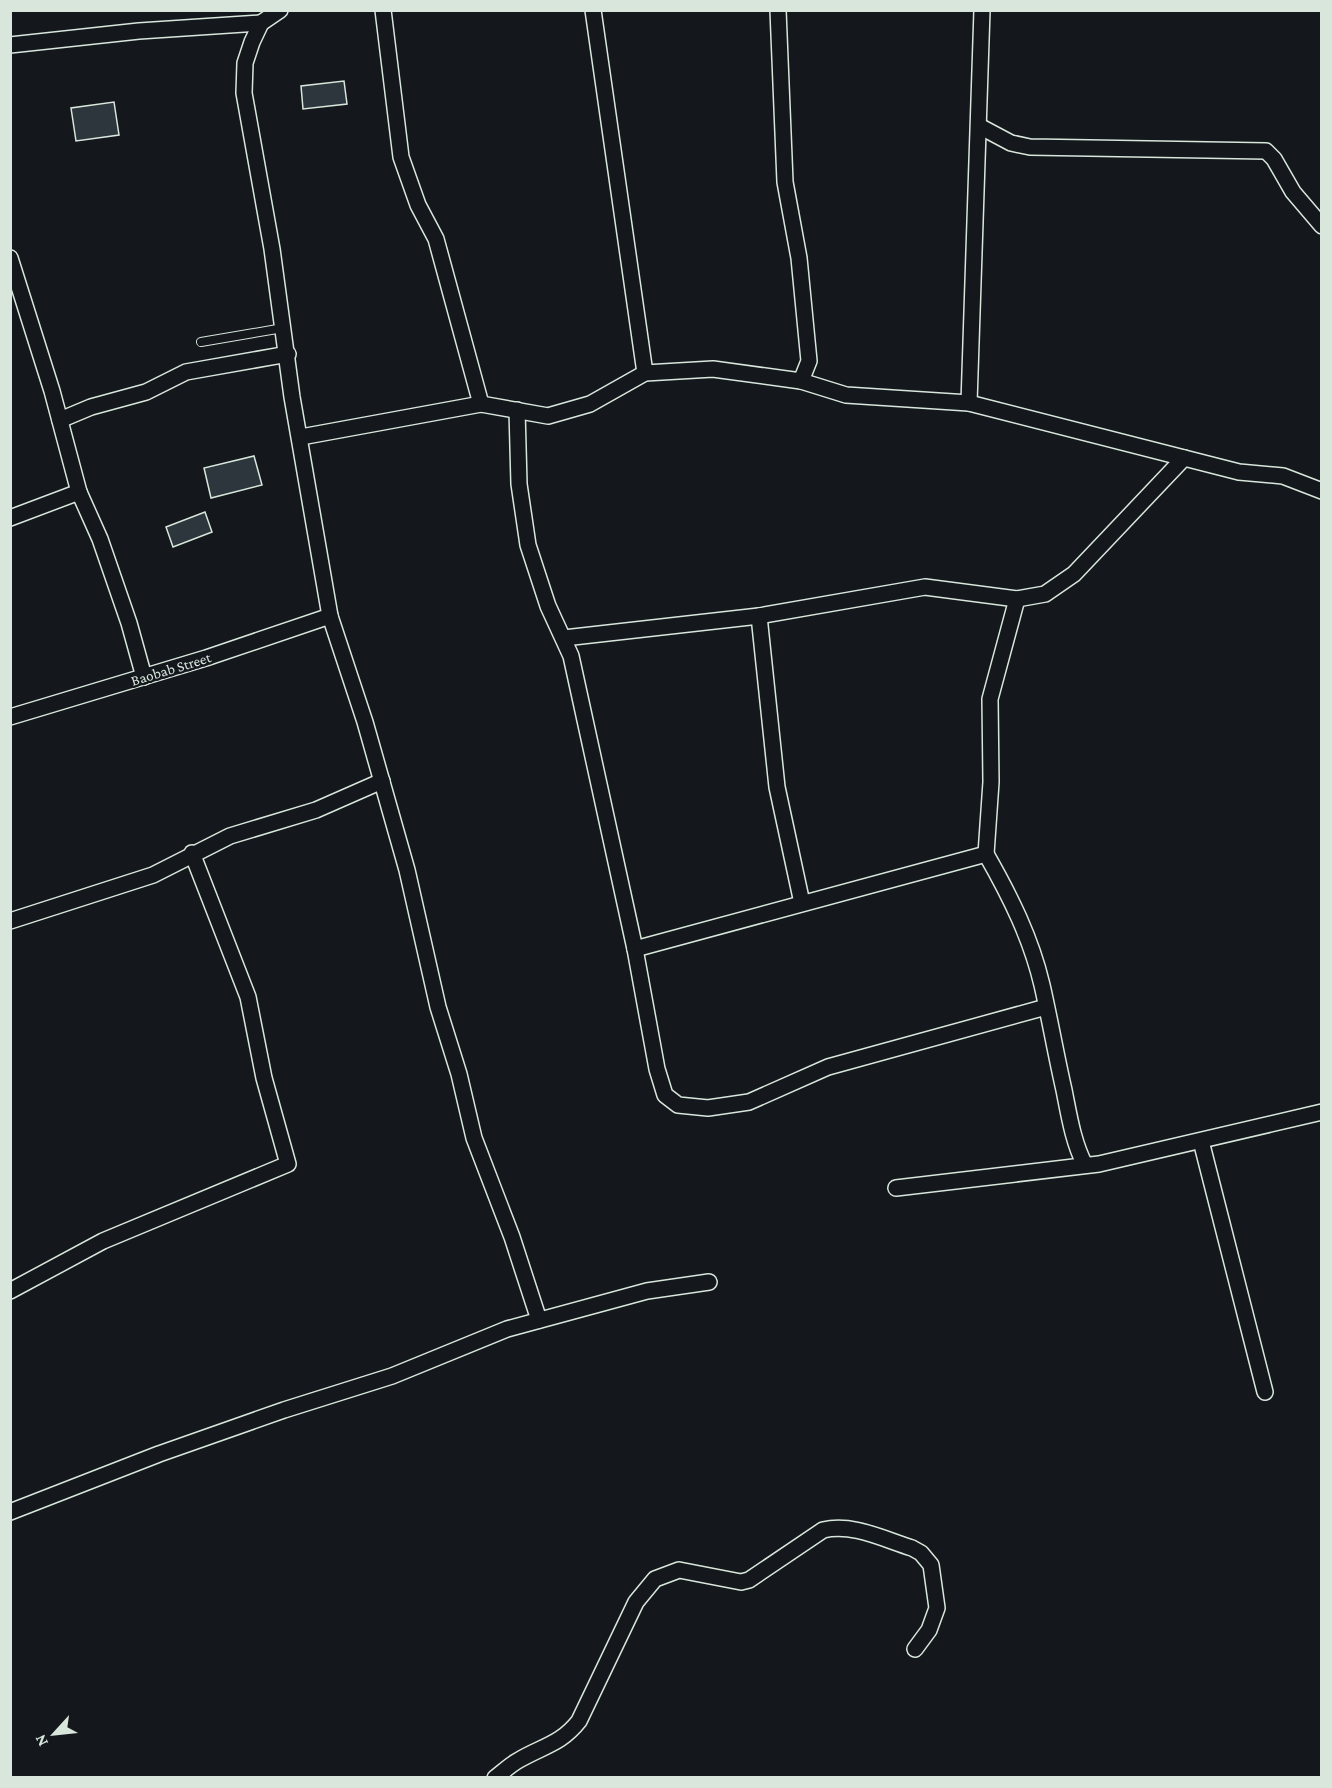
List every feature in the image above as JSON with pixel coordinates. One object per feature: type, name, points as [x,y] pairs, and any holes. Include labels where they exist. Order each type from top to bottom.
[{"type":"street","points":[[384,10],[400,157],[418,206],[436,239],[481,404]]},
{"type":"street","points":[[593,10],[645,373]]},
{"type":"street","points":[[778,10],[785,182],[799,258],[809,361],[801,381]]},
{"type":"street","points":[[969,403],[982,10]]},
{"type":"street","points":[[277,11],[261,23],[245,63],[244,93],[284,328],[292,398],[301,437],[330,616],[382,780],[474,1138],[512,1237],[539,1320]]},
{"type":"street","points":[[10,45],[261,23]]},
{"type":"street","points":[[979,126],[1011,142],[1030,147],[1266,151],[1274,159],[1293,192],[1322,226]]},
{"type":"street","points":[[10,258],[60,420],[79,492],[100,539],[129,623],[144,677]]},
{"type":"street","points":[[60,420],[91,407],[146,392],[186,372],[288,354]]},
{"type":"street","points":[[301,437],[481,404],[548,416],[590,404],[645,373],[713,369],[801,381],[846,395],[969,403],[1239,472],[1283,476],[1322,490]]},
{"type":"street","points":[[517,410],[519,484],[528,545],[548,606],[571,656],[635,949],[657,1069],[665,1095],[678,1105],[708,1108],[749,1102],[828,1067],[1046,1007]]},
{"type":"street","points":[[564,638],[759,616],[925,586],[1017,599],[1045,594],[1074,574],[1184,458]]},
{"type":"street","points":[[10,518],[79,492]]},
{"type":"street","points":[[1017,599],[990,699],[991,783],[986,854],[1014,903],[1028,936],[1046,1007],[1068,1113],[1085,1165]]},
{"type":"street","name":"Baobab Street","points":[[10,717],[144,677],[330,616]]},
{"type":"street","points":[[759,616],[777,787],[802,903]]},
{"type":"street","points":[[10,921],[153,875],[192,853],[230,836],[316,810],[382,780]]},
{"type":"street","points":[[10,1291],[103,1241],[288,1164],[264,1078],[248,997],[192,853]]},
{"type":"street","points":[[635,949],[986,854]]},
{"type":"street","points":[[896,1188],[977,1180],[1124,1159],[1322,1112]]},
{"type":"street","points":[[1201,1141],[1265,1392]]},
{"type":"street","points":[[10,1512],[159,1454],[284,1410],[392,1376],[470,1343],[539,1320],[647,1292],[709,1282]]},
{"type":"street","points":[[495,1778],[517,1761],[562,1740],[569,1733],[579,1720],[636,1602],[655,1579],[665,1573],[679,1570],[741,1582],[749,1580],[823,1530],[851,1528],[912,1548],[921,1553],[931,1565],[937,1608],[930,1630],[915,1649]]},
{"type":"lane","points":[[201,342],[284,328]]},
{"type":"building","points":[[344,81],[347,104],[303,109],[301,86]]},
{"type":"building","points":[[114,102],[119,135],[76,141],[71,108]]},
{"type":"building","points":[[254,456],[262,485],[211,498],[204,468]]},
{"type":"building","points":[[205,512],[212,532],[173,547],[166,527]]}]
